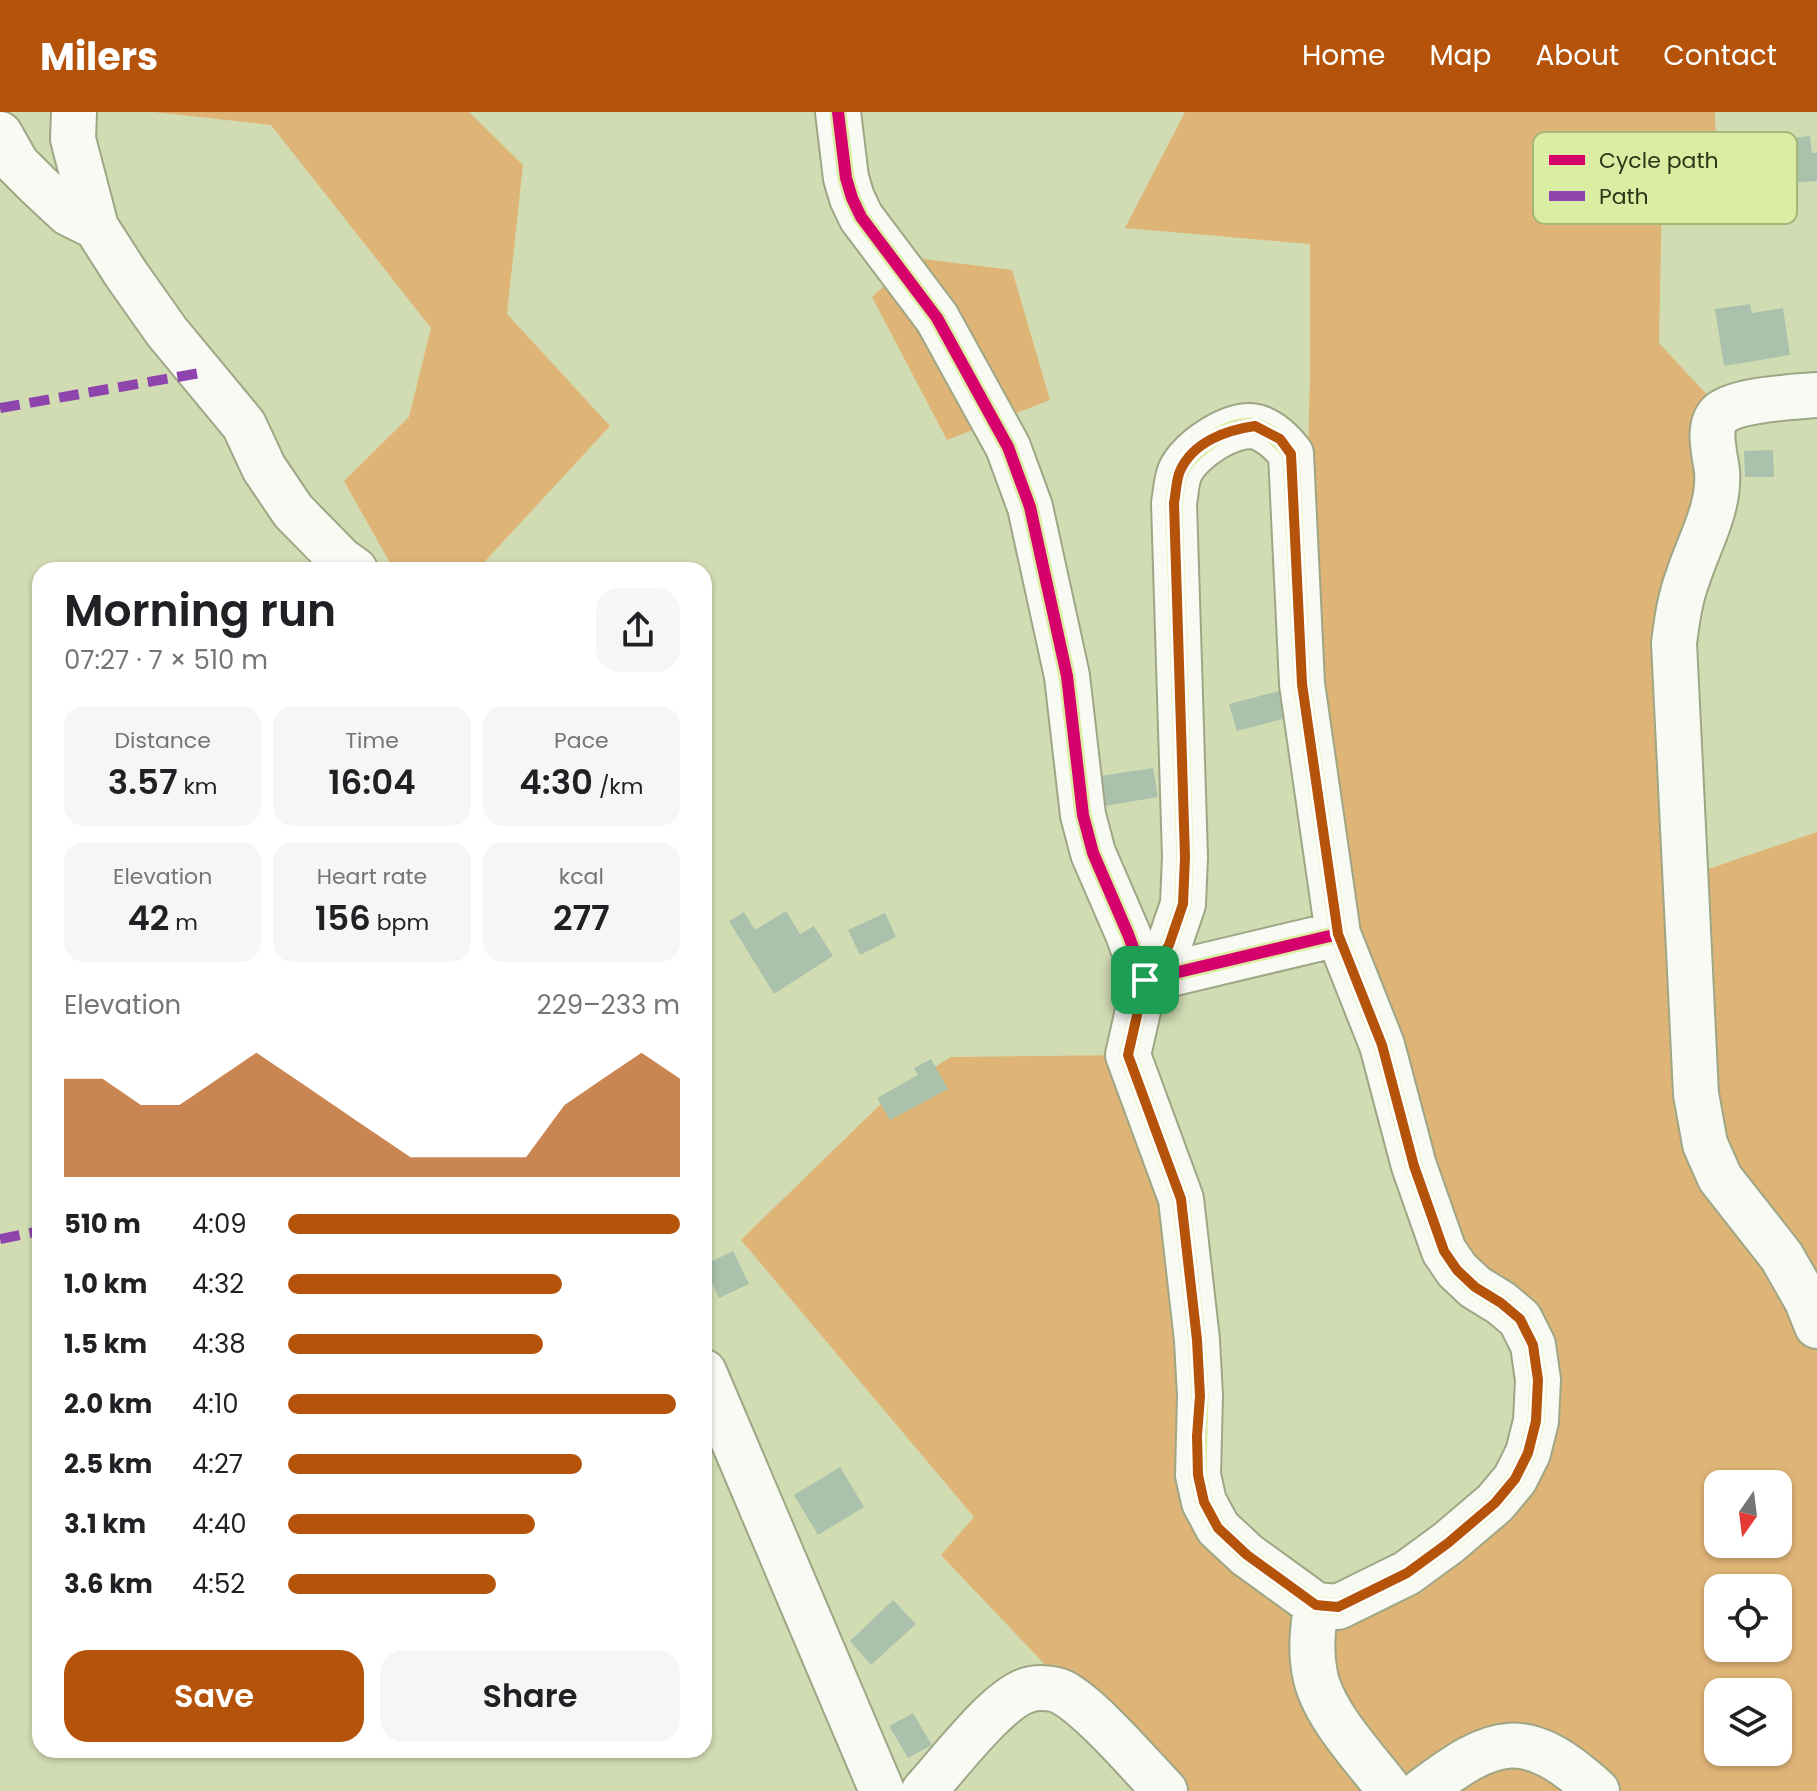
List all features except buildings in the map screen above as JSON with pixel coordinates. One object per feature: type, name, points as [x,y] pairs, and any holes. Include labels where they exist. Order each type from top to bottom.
[{"type":"street","points":[[74,112],[73,139],[96,227],[167,332],[244,425],[264,468],[293,511],[344,562]]},
{"type":"street","points":[[838,112],[846,178],[861,217],[937,318],[1008,447],[1030,507],[1067,676],[1083,815],[1093,853],[1145,980]]},
{"type":"street","points":[[0,134],[17,164],[38,185],[68,213],[96,227]]},
{"type":"street","points":[[1817,395],[1740,406],[1723,412],[1714,422],[1718,482],[1712,509],[1687,579],[1674,643],[1696,1094],[1705,1144],[1720,1178],[1782,1257],[1817,1326]]},
{"type":"street","points":[[1255,426],[1280,439],[1291,454],[1302,684],[1338,934],[1382,1045],[1414,1166],[1444,1251],[1457,1270],[1475,1287],[1520,1319],[1533,1345],[1538,1380],[1536,1421],[1528,1453],[1515,1479],[1495,1503],[1407,1573],[1338,1607],[1316,1605],[1247,1555],[1218,1528],[1204,1502],[1198,1475],[1200,1396],[1197,1340],[1181,1199],[1128,1055],[1145,980],[1169,945],[1183,904],[1185,857],[1174,503],[1180,471],[1194,452],[1215,437],[1237,429],[1255,426]]},
{"type":"street","points":[[1145,980],[1338,934]]},
{"type":"street","points":[[712,1391],[882,1791]]},
{"type":"street","points":[[1316,1605],[1311,1643],[1315,1677],[1325,1701],[1390,1791]]},
{"type":"street","points":[[924,1791],[1004,1704],[1024,1691],[1041,1688],[1061,1691],[1165,1791]]},
{"type":"street","points":[[1422,1791],[1460,1763],[1497,1747],[1525,1745],[1549,1752],[1597,1791]]},
{"type":"shaded area","points":[[154,112],[469,112],[523,165],[507,314],[610,426],[484,562],[390,562],[344,481],[409,417],[431,328],[271,125]]},
{"type":"shaded area","points":[[1185,112],[1715,112],[1716,132],[1533,132],[1533,224],[1661,224],[1659,343],[1723,412],[1687,579],[1688,876],[1817,832],[1817,1791],[1165,1791],[941,1555],[974,1517],[741,1240],[890,1095],[951,1057],[1128,1055],[1181,1199],[1198,1475],[1316,1605],[1407,1573],[1536,1421],[1501,1303],[1414,1166],[1302,684],[1310,244],[1125,228]]},
{"type":"shaded area","points":[[915,258],[1012,270],[1050,400],[947,440],[872,297]]},
{"type":"marked path","points":[[0,408],[200,373]]},
{"type":"marked path","points":[[0,1239],[32,1233]]},
{"type":"cycle path","points":[[838,112],[846,178],[861,217],[937,318],[1008,447],[1030,507],[1067,676],[1083,815],[1093,853],[1145,980],[1169,945],[1183,904],[1185,857],[1174,503],[1179,476],[1192,455],[1213,439],[1236,428],[1247,426],[1262,429],[1291,454],[1302,684],[1338,934]]},
{"type":"cycle path","points":[[1338,934],[1382,1045],[1414,1166],[1444,1251],[1457,1270],[1475,1287],[1520,1319],[1533,1345],[1538,1380],[1536,1421],[1528,1453],[1515,1479],[1495,1503],[1407,1573],[1338,1607],[1316,1605],[1247,1555],[1218,1528],[1204,1502],[1198,1475],[1200,1396],[1197,1340],[1181,1199],[1128,1055],[1145,980],[1338,934]]},
{"type":"route","points":[[1255,426],[1280,439],[1291,454],[1302,684],[1338,934],[1382,1045],[1414,1166],[1444,1251],[1457,1270],[1475,1287],[1520,1319],[1533,1345],[1538,1380],[1536,1421],[1528,1453],[1515,1479],[1495,1503],[1407,1573],[1338,1607],[1316,1605],[1247,1555],[1218,1528],[1204,1502],[1198,1475],[1200,1396],[1197,1340],[1181,1199],[1128,1055],[1145,980],[1169,945],[1183,904],[1185,857],[1174,503],[1180,471],[1194,452],[1215,437],[1255,426]]}]
